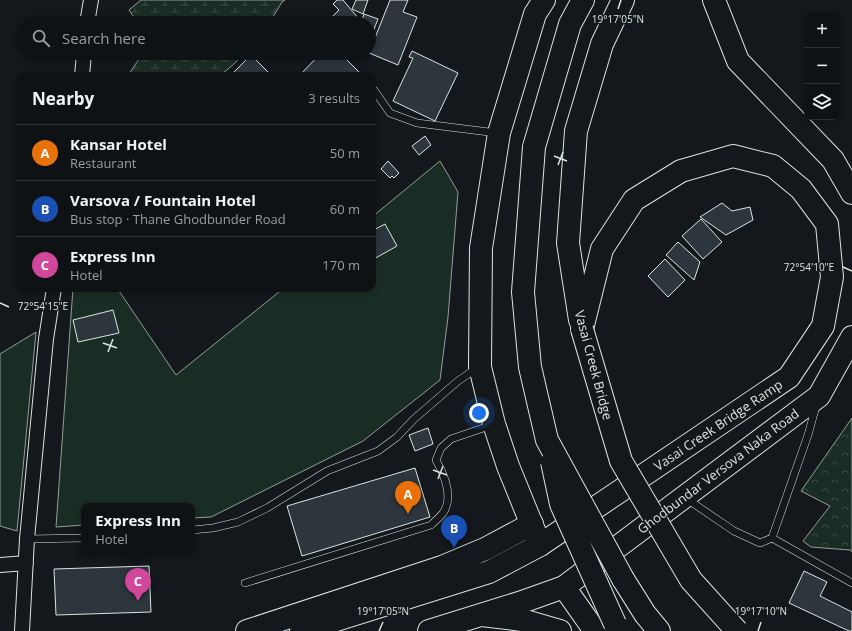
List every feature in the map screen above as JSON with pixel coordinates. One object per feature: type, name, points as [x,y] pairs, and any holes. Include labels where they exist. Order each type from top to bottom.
[{"type":"main road","points":[[540,545],[508,466],[494,424],[480,366],[481,248],[499,133],[535,14],[544,0]]},
{"type":"main road","points":[[583,0],[570,24],[534,147],[523,292],[530,366],[560,504],[610,629]]},
{"type":"main road","name":"Vasai Creek Bridge","points":[[623,0],[602,44],[576,131],[568,244],[582,329],[622,461],[691,580],[736,631]]},
{"type":"main road","points":[[714,0],[738,61],[833,160],[852,193]]},
{"type":"main road","name":"Vasai Creek Bridge Ramp","points":[[301,631],[489,572],[540,545],[789,378],[823,326],[832,277],[827,224],[801,189],[773,166],[733,156],[680,171],[634,200],[602,249],[582,329]]},
{"type":"main road","name":"Ghodbundar Versova Naka Road","points":[[429,631],[519,603],[564,587],[819,396],[852,337]]},
{"type":"main road","points":[[547,440],[623,579],[645,614],[659,631]]},
{"type":"main road","points":[[247,631],[442,567],[485,549],[532,524]]},
{"type":"main road","points":[[564,587],[610,629]]},
{"type":"main road","points":[[482,615],[560,631]]},
{"type":"street","points":[[88,16],[91,0]]},
{"type":"street","points":[[82,72],[83,60]]},
{"type":"street","points":[[22,631],[27,539],[46,339],[53,292]]},
{"type":"street","points":[[0,565],[26,563]]},
{"type":"lane","points":[[376,93],[390,113],[417,123],[499,133]]},
{"type":"lane","points":[[195,530],[213,528],[238,522],[267,508],[327,471],[378,451],[397,437],[414,419],[458,381],[480,366]]},
{"type":"lane","points":[[684,497],[734,531],[760,543],[772,538],[808,435],[819,396]]},
{"type":"lane","points":[[245,583],[431,524],[443,513],[448,499],[448,488],[436,460],[441,448],[451,440],[494,424]]},
{"type":"lane","points":[[27,539],[81,538]]},
{"type":"lane","points":[[772,538],[852,583]]},
{"type":"green space","points":[[141,0],[285,0],[282,2],[273,16],[133,16],[129,10]]},
{"type":"green space","points":[[138,60],[238,60],[225,72],[130,72]]},
{"type":"green space","points":[[440,161],[458,192],[448,317],[440,380],[363,441],[211,517],[195,518],[195,503],[81,503],[81,525],[56,527],[73,292],[120,292],[176,375],[279,292],[376,292],[376,214]]},
{"type":"green space","points":[[36,332],[17,531],[0,526],[0,354]]},
{"type":"green space","points":[[852,418],[852,552],[850,550],[811,547],[803,541],[830,506],[801,491]]},
{"type":"building","points":[[337,0],[343,0],[356,16],[333,16],[339,10],[333,4]]},
{"type":"building","points":[[356,0],[368,0],[363,14],[352,9]]},
{"type":"building","points":[[390,0],[408,0],[403,12],[417,17],[398,65],[376,56],[376,35]]},
{"type":"building","points":[[412,51],[458,73],[435,121],[393,101],[413,58],[409,57]]},
{"type":"building","points":[[246,60],[256,60],[268,72],[234,72]]},
{"type":"building","points":[[314,60],[347,60],[359,72],[303,72]]},
{"type":"building","points":[[425,136],[431,145],[419,155],[412,146]]},
{"type":"building","points":[[388,161],[399,173],[394,178],[392,176],[390,178],[381,169]]},
{"type":"building","points":[[722,203],[732,211],[750,207],[753,220],[726,235],[700,217]]},
{"type":"building","points":[[701,219],[722,242],[703,259],[682,236]]},
{"type":"building","points":[[385,224],[397,246],[376,258],[376,229]]},
{"type":"building","points":[[678,242],[700,262],[694,280],[666,255]]},
{"type":"building","points":[[665,259],[685,280],[668,297],[648,276]]},
{"type":"building","points":[[113,310],[119,333],[78,342],[73,320]]},
{"type":"building","points":[[428,428],[433,444],[415,451],[409,435]]},
{"type":"building","points":[[415,468],[430,517],[302,556],[287,506]]},
{"type":"building","points":[[149,566],[151,612],[56,615],[54,569]]},
{"type":"building","points":[[804,571],[827,582],[820,596],[852,612],[852,631],[849,631],[789,603]]},
{"type":"place","name":"Kansar Hotel","points":[[408,514]]},
{"type":"place","name":"Varsova / Fountain Hotel","points":[[454,548]]},
{"type":"place","name":"Express Inn","points":[[138,601]]}]
